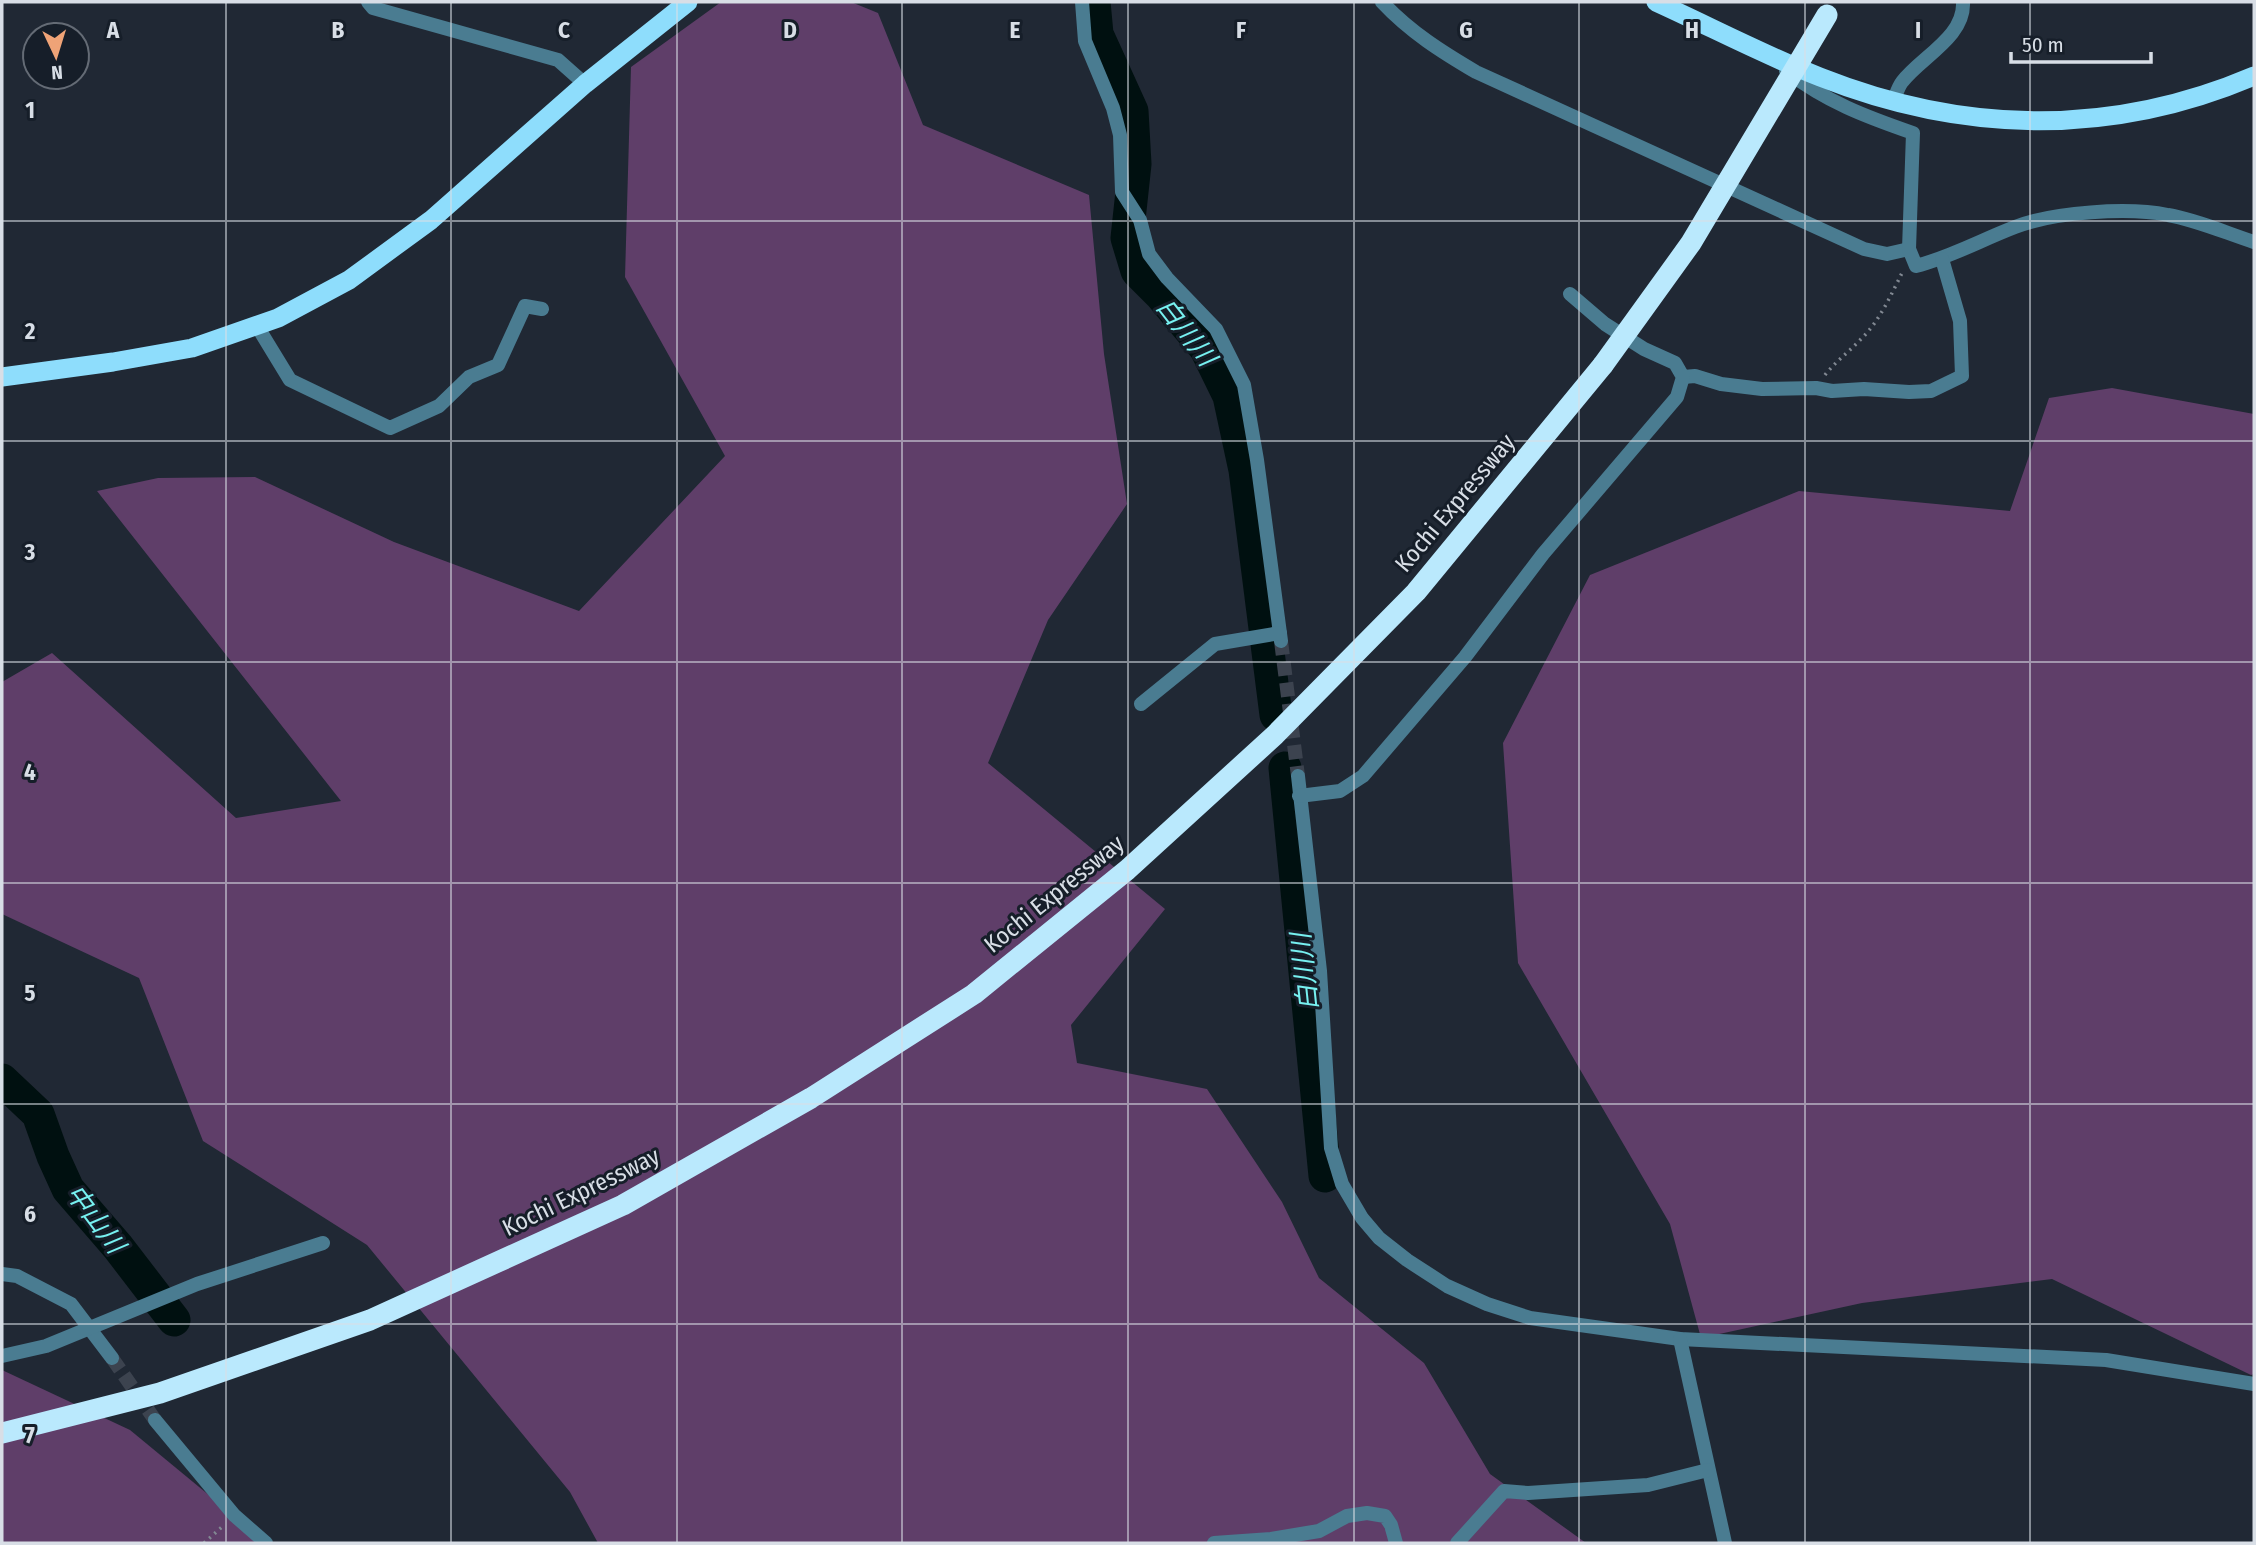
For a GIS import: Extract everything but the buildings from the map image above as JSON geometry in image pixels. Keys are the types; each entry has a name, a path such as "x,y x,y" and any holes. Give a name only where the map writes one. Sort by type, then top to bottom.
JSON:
{"highway":[{"path":"2,377 192,348 278,318 349,280 431,220 585,84 688,2"},
{"path":"1656,2 1821,77 1893,102 1978,118 2049,122 2124,115 2216,92 2254,76"},
{"name":"Kochi Expressway","path":"2,1433 160,1393 370,1320 623,1205 811,1098 974,994 1127,870 1275,736 1416,592 1603,365 1691,243 1830,9"}],"street":[{"path":"368,2 373,8 558,60 585,84"},
{"path":"1082,2 1084,41 1113,108 1120,135 1122,191 1140,220 1149,254 1167,278 1216,330 1244,385 1281,637 1254,636 1215,644 1141,704"},
{"path":"1382,2 1398,19 1430,44 1488,78 1864,249 1887,254 1909,249"},
{"path":"1893,102 1900,83 1952,33 1964,13 1963,2"},
{"path":"1756,49 1809,89 1852,112 1913,133 1909,249 1916,266 1942,260 2016,226 2065,214 2115,212 2167,215 2254,242"},
{"path":"1683,377 1695,376 1721,384 1762,389 1864,389 1909,393 1931,391 1962,376 1960,321 1942,260"},
{"path":"1299,796 1340,791 1363,776 1465,657 1543,554 1677,397 1683,377 1675,363 1644,349 1605,324 1570,294"},
{"path":"257,326 290,380 390,428 439,406 469,377 498,365 525,306 542,309"},
{"path":"1298,776 1320,971 1331,1149 1342,1184 1362,1218 1379,1238 1407,1261 1447,1286 1487,1304 1530,1318 1680,1339 2106,1360 2254,1384"},
{"path":"2,1356 46,1346 197,1284 323,1243"},
{"path":"2,1274 17,1276 71,1304 112,1358"},
{"path":"1680,1339 1726,1543"},
{"path":"155,1420 234,1515 267,1543"},
{"path":"1457,1543 1504,1491 1528,1493 1648,1485 1708,1470"},
{"path":"1214,1543 1271,1539 1320,1531 1346,1516 1367,1513 1385,1516 1391,1525 1396,1543"}],"path":[{"path":"1816,388 1834,363 1863,338 1888,301 1903,270 1916,266"},
{"path":"204,1543 234,1515"}],"shaded area":[{"path":"721,2 851,2 878,13 923,125 1089,195 1104,354 1127,504 1048,620 988,763 1165,909 1071,1025 1077,1063 1207,1089 1282,1202 1319,1278 1424,1363 1490,1474 1586,1543 598,1543 570,1492 367,1245 203,1141 139,978 2,914 2,682 52,653 236,818 341,801 97,491 158,478 255,477 394,542 579,611 725,456 625,277 631,67"},
{"path":"2112,388 2254,414 2254,1374 2251,1375 2052,1279 1862,1303 1701,1338 1670,1224 1518,963 1503,743 1590,575 1799,491 2010,511 2049,398"},
{"path":"2,1370 130,1430 267,1543 2,1543"}],"waterway":[{"name":"白川川","path":"1094,2 1097,34 1132,111 1135,164 1127,238 1137,271 1206,349 1229,396 1245,470 1276,715"},
{"name":"白川川","path":"1285,768 1325,1176"},
{"name":"中山川","path":"2,1080 38,1114 68,1189 118,1247 174,1320"}],"tunnel":[{"path":"1281,641 1298,776"},
{"path":"112,1358 155,1420"}]}
